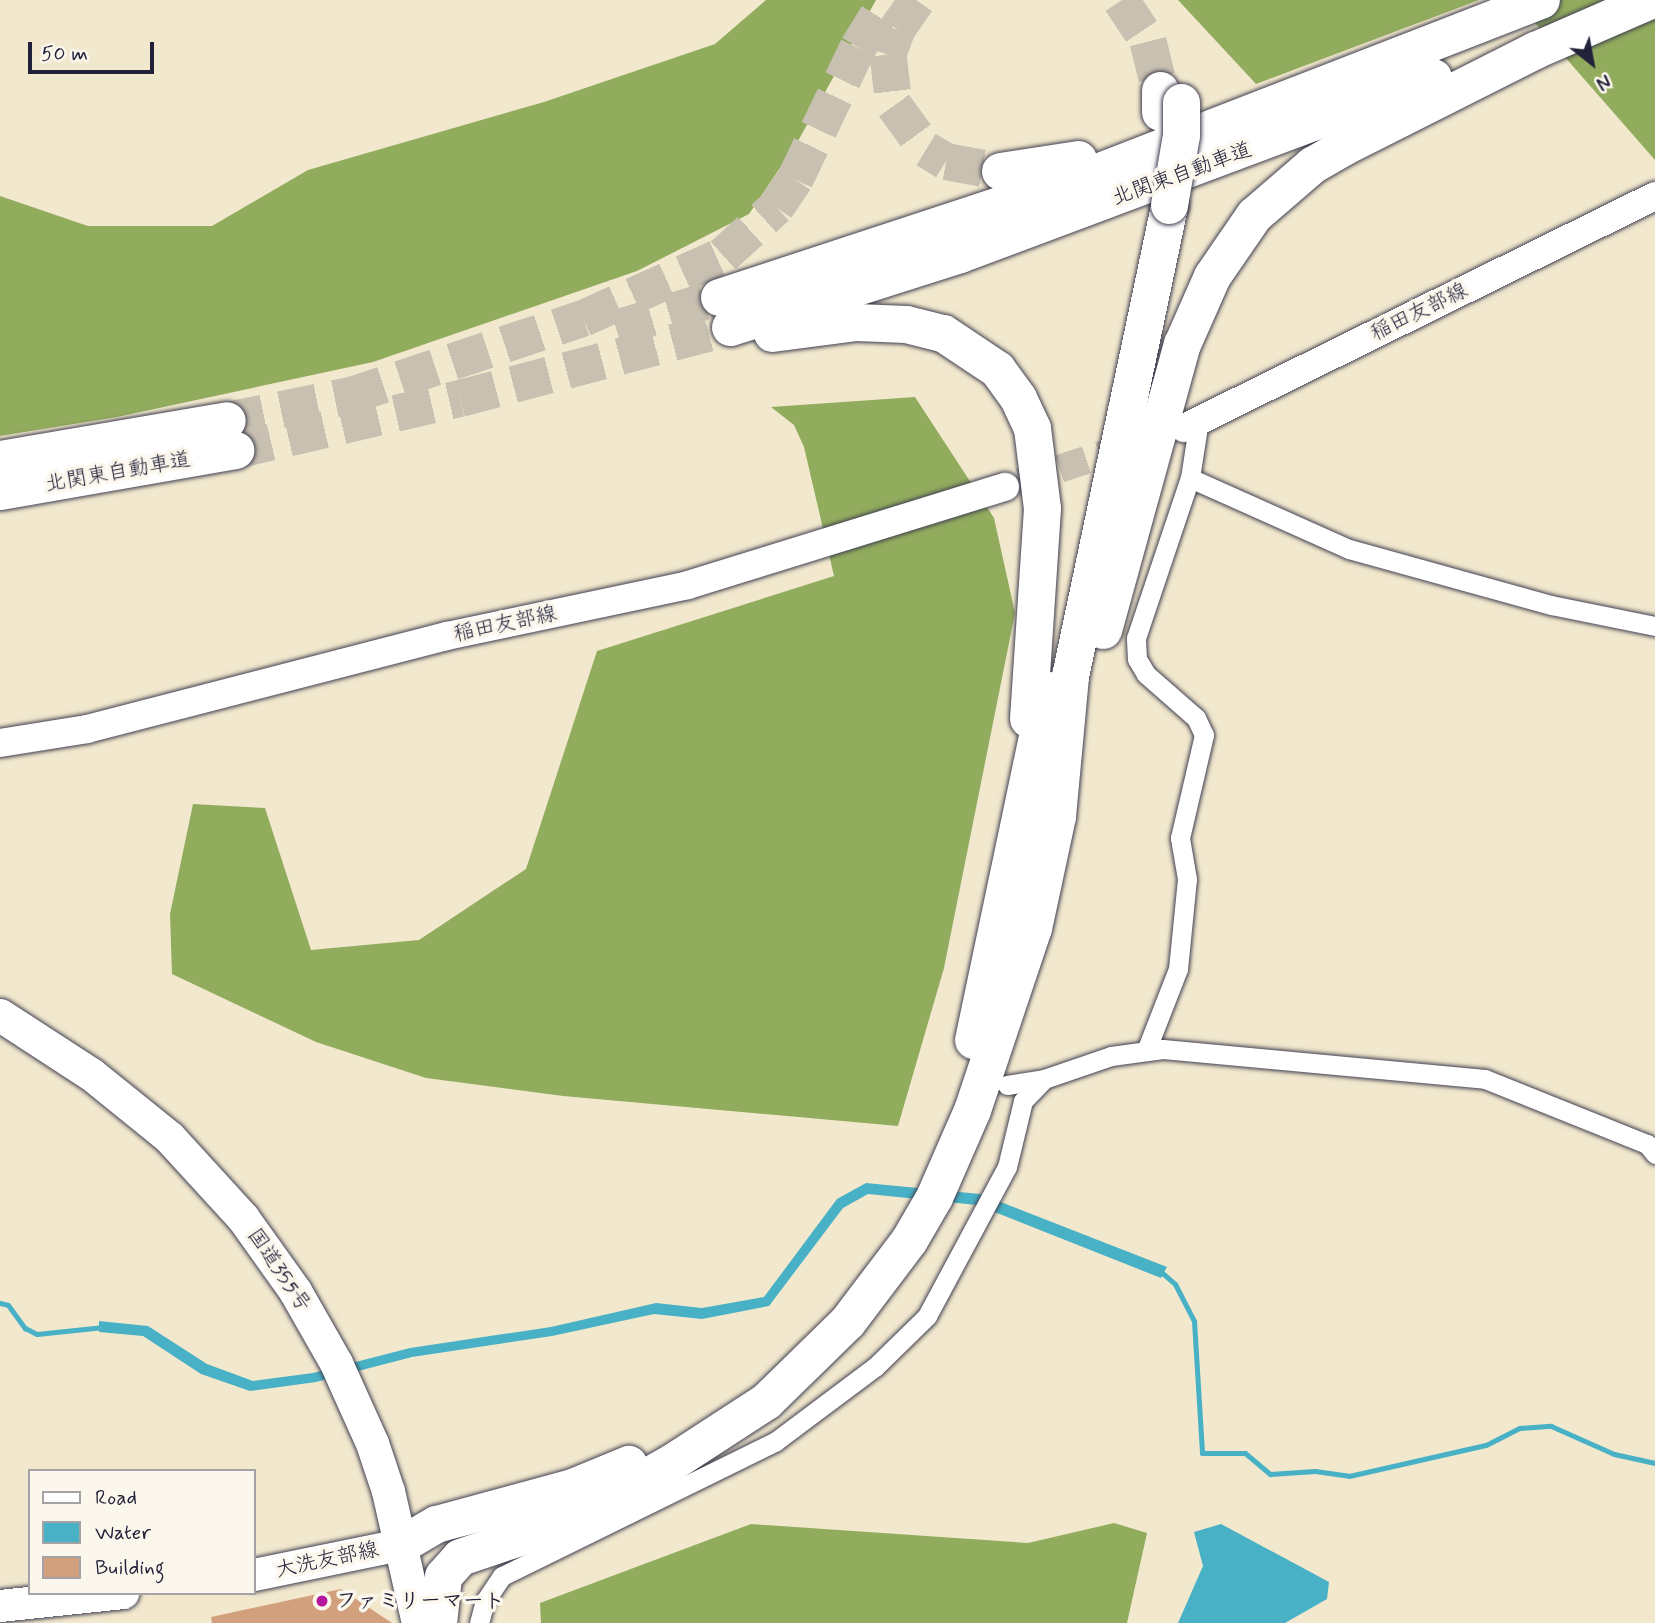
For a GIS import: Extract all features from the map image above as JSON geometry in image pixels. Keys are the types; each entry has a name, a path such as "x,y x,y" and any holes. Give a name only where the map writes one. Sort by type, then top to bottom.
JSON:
{"highway":[{"name":"北関東自動車道","path":"729,321 946,225 1329,85 1541,0"},
{"name":"北関東自動車道","path":"729,321 1093,207 1626,0"},
{"path":"400,1545 436,1524 572,1487 663,1446 754,1387 833,1311 894,1230 917,1191 955,1107 1182,344 1200,298 1231,245 1254,215 1323,159 1535,50 1650,0"},
{"path":"1000,172 1088,156 1329,85"},
{"path":"1041,814 1070,676 1157,209 1180,145 1170,98"},
{"path":"438,1623 443,1576 460,1557 569,1520 719,1434 775,1393 847,1322 909,1240 934,1197 972,1110 1033,928 1041,814 1042,508 1032,428 1018,398 996,369 972,348 943,333 906,324 729,321"},
{"name":"北関東自動車道","path":"0,491 42,469 231,435"},
{"name":"北関東自動車道","path":"0,459 42,469"},
{"name":"国道355号","path":"0,1015 137,1108 197,1166 270,1254 336,1363 351,1393 384,1478 418,1623"},
{"path":"400,1545 535,1517 626,1487"}],"main road":[{"name":"稲田友部線","path":"1192,424 1655,196"},
{"name":"稲田友部線","path":"0,743 87,729 446,636 688,585 1004,487"},
{"name":"大洗友部線","path":"256,1575 400,1545"},
{"path":"0,1606 104,1595"}],"street":[{"path":"1146,1051 1178,969 1187,879 1180,838 1204,735 1196,718 1146,674 1137,659 1136,638 1189,478 1192,424"},
{"path":"1189,478 1349,549 1551,605 1655,626"},
{"path":"1007,1085 1044,1079 1111,1056 1163,1049 1485,1079 1652,1144"},
{"path":"479,1623 485,1601 502,1576 776,1441 875,1367 927,1316 1007,1167 1023,1101 1044,1079"}],"green space":[{"path":"766,0 876,0 798,141 749,214 637,271 373,362 117,417 0,436 0,196 88,226 212,226 308,170 544,102 715,44"},
{"path":"1178,0 1479,0 1256,84"},
{"path":"1515,0 1655,0 1655,160"},
{"path":"915,397 994,518 1015,613 944,968 898,1126 563,1096 426,1078 316,1042 172,974 170,914 193,804 265,808 311,950 419,940 526,869 597,651 834,576 804,447 794,425 771,407"},
{"path":"1114,1523 1147,1533 1127,1623 541,1623 540,1603 751,1524 1028,1543"}],"water":[{"path":"866,1183 980,1194 1167,1267 1161,1278 977,1205 868,1194 843,1208 769,1306 702,1319 654,1314 552,1336 412,1357 316,1382 250,1391 201,1374 143,1336 99,1332 99,1321 148,1326 207,1364 253,1381 313,1373 410,1348 551,1327 656,1303 702,1308 764,1297 837,1199"},
{"path":"1221,1524 1329,1582 1327,1599 1285,1623 1178,1623 1203,1566 1194,1532"}],"building":[{"name":"ファミリーマート","path":"341,1589 392,1623 212,1623 211,1617"}],"waterway":[{"path":"1159,1270 1175,1284 1194,1321 1202,1453 1245,1453 1270,1474 1315,1471 1349,1476 1486,1445 1520,1428 1551,1426 1614,1454 1655,1463"},
{"path":"0,1303 8,1305 25,1328 37,1334 104,1327"}],"tunnel":[{"path":"348,396 583,318 723,255 776,207 795,179 858,47 887,0"},
{"path":"917,0 897,29 888,54 894,105 926,149 946,161 1000,171"},
{"path":"1121,0 1148,41 1160,90"},
{"path":"616,328 719,297"},
{"path":"235,450 460,398 730,327"},
{"path":"227,420 370,391"},
{"path":"1020,482 1131,445"}],"place":[{"name":"ファミリーマート","path":"322,1601"}]}
